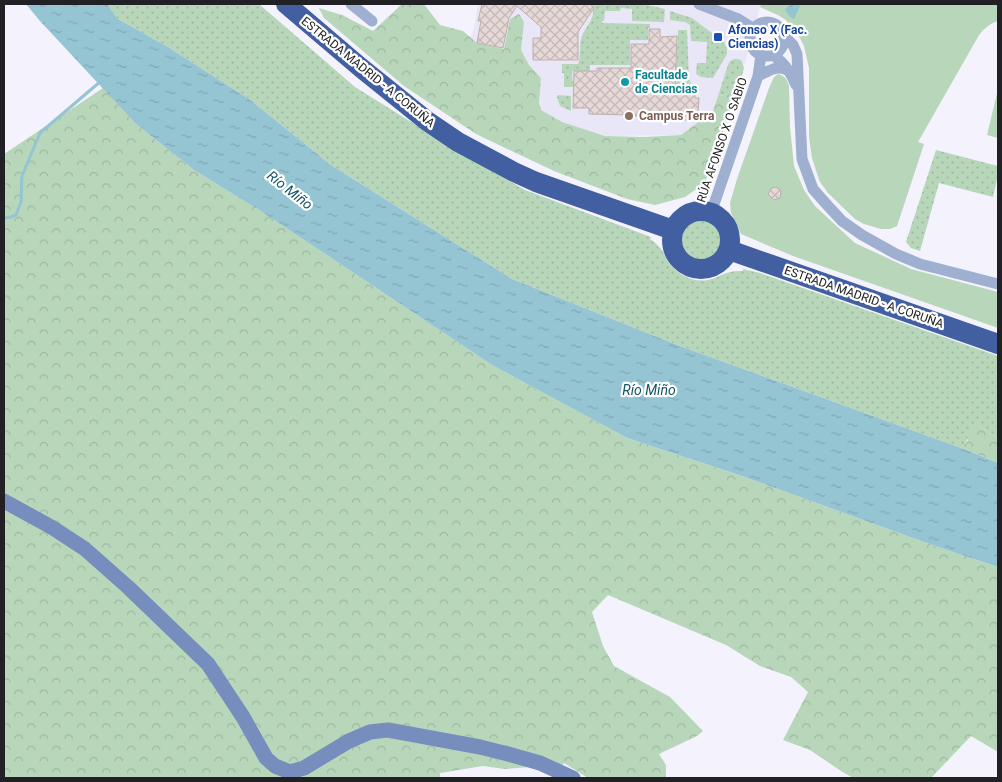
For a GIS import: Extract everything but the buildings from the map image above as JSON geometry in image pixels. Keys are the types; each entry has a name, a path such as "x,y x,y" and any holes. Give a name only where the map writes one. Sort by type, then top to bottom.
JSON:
{"highway":[{"name":"ESTRADA MADRID - A CORUÑA","path":"286,4 402,102 458,142 536,182 673,230"},
{"path":"699,211 711,213 724,221 728,228 731,242 729,250 719,264 712,268 704,270 695,269 680,262 675,255 671,238 673,230 677,223 688,214 699,211"},
{"name":"ESTRADA MADRID - A CORUÑA","path":"729,250 998,344"}],"street":[{"path":"351,4 372,21"},
{"path":"699,4 738,19 754,29"},
{"path":"799,90 791,72 781,62 754,49 750,40 751,34 763,22 780,26 797,54 799,90 802,158 813,189 842,221 896,254 920,264 998,284"},
{"name":"RÚA AFONSO X O SABIO","path":"711,213 758,76 767,55 780,51 785,37"},
{"name":"RÚA AFONSO X O SABIO","path":"758,76 777,67 791,72"},
{"path":"4,500 85,549 202,657 243,717 266,758 275,766 290,772 304,768 349,741 370,732 388,730 508,754 540,763 573,778"}],"shaded area":[{"name":"Campus Terra","path":"478,4 998,4 998,21 984,29 979,35 918,142 924,144 897,226 890,229 881,229 855,219 828,193 818,179 809,137 809,68 804,46 786,20 778,15 760,7 737,93 718,96 713,111 682,135 605,136 562,122 541,110 539,103 541,78 529,65 521,51 477,43 470,38 474,28"}],"green space":[{"path":"107,4 259,4 355,87 469,158 525,190 651,237 650,239 662,250 671,265 690,279 708,280 728,272 743,271 743,269 760,273 998,356 998,438 979,426 967,440 964,449 680,346 512,279 331,165 249,99 168,47 118,19"},
{"path":"402,4 424,4 440,25 463,31 477,43 504,49 510,19 519,14 524,22 521,50 529,65 541,78 539,103 541,110 562,122 605,136 644,137 681,135 713,111 718,96 737,93 705,183 685,197 655,205 627,199 554,171 476,134 404,86 324,18 319,8 342,15 373,31"},
{"path":"590,4 643,4 665,9 664,22 632,21 632,9 621,8 620,11 605,11 602,23 650,24 648,40 630,40 630,65 590,65 590,71 572,71 573,87 564,87 562,64 578,64 582,35 593,13 593,8"},
{"path":"761,4 998,4 998,21 987,26 979,35 918,142 924,144 897,226 890,229 881,229 855,219 828,193 820,182 812,158 809,137 809,68 804,46 786,20 760,7"},
{"path":"670,11 692,18 724,42 727,54 713,78 701,77 696,74 697,63 706,63 707,42 691,41 690,25 685,22 670,20"},
{"path":"678,30 687,30 689,79 695,92 675,92"},
{"path":"734,59 741,60 744,68 737,93 718,96 728,65"},
{"path":"778,74 785,78 789,86 790,127 794,166 804,190 815,206 855,243 911,269 998,292 998,328 793,256 741,234 731,213 730,203 769,88 774,77"},
{"path":"103,88 136,124 194,170 259,210 492,365 627,438 739,475 998,567 998,752 971,736 931,778 853,778 810,750 783,740 808,692 791,677 760,666 726,645 608,595 592,612 603,646 614,666 670,697 703,731 697,736 659,754 666,765 666,778 588,778 564,763 555,778 530,767 504,769 483,766 440,773 440,778 4,778 4,154"},
{"path":"998,89 998,138 987,135"},
{"path":"558,95 571,96 571,111 560,106"},
{"path":"936,150 998,166 998,175 993,197 939,183 920,251 911,248 906,242"},
{"path":"701,218 713,222 719,228 723,240 719,252 713,258 701,262 689,258 683,252 679,240 683,228 689,222"},
{"path":"979,426 998,438 998,463 964,449 968,440 969,430"}],"water":[{"name":"Río Miño","path":"26,4 107,4 118,19 168,47 249,99 331,165 512,279 680,346 998,463 998,567 739,475 627,438 492,365 259,210 194,170 136,124"},
{"path":"792,4 800,6 794,19 785,10"}],"waterway":[{"path":"4,218 16,215 21,202 22,176 40,133 101,81"}],"place":[{"name":"Afonso X (Fac. Ciencias)","path":"718,37"},
{"name":"Facultade de Ciencias","path":"625,82"},
{"name":"Campus Terra","path":"629,116"}]}
